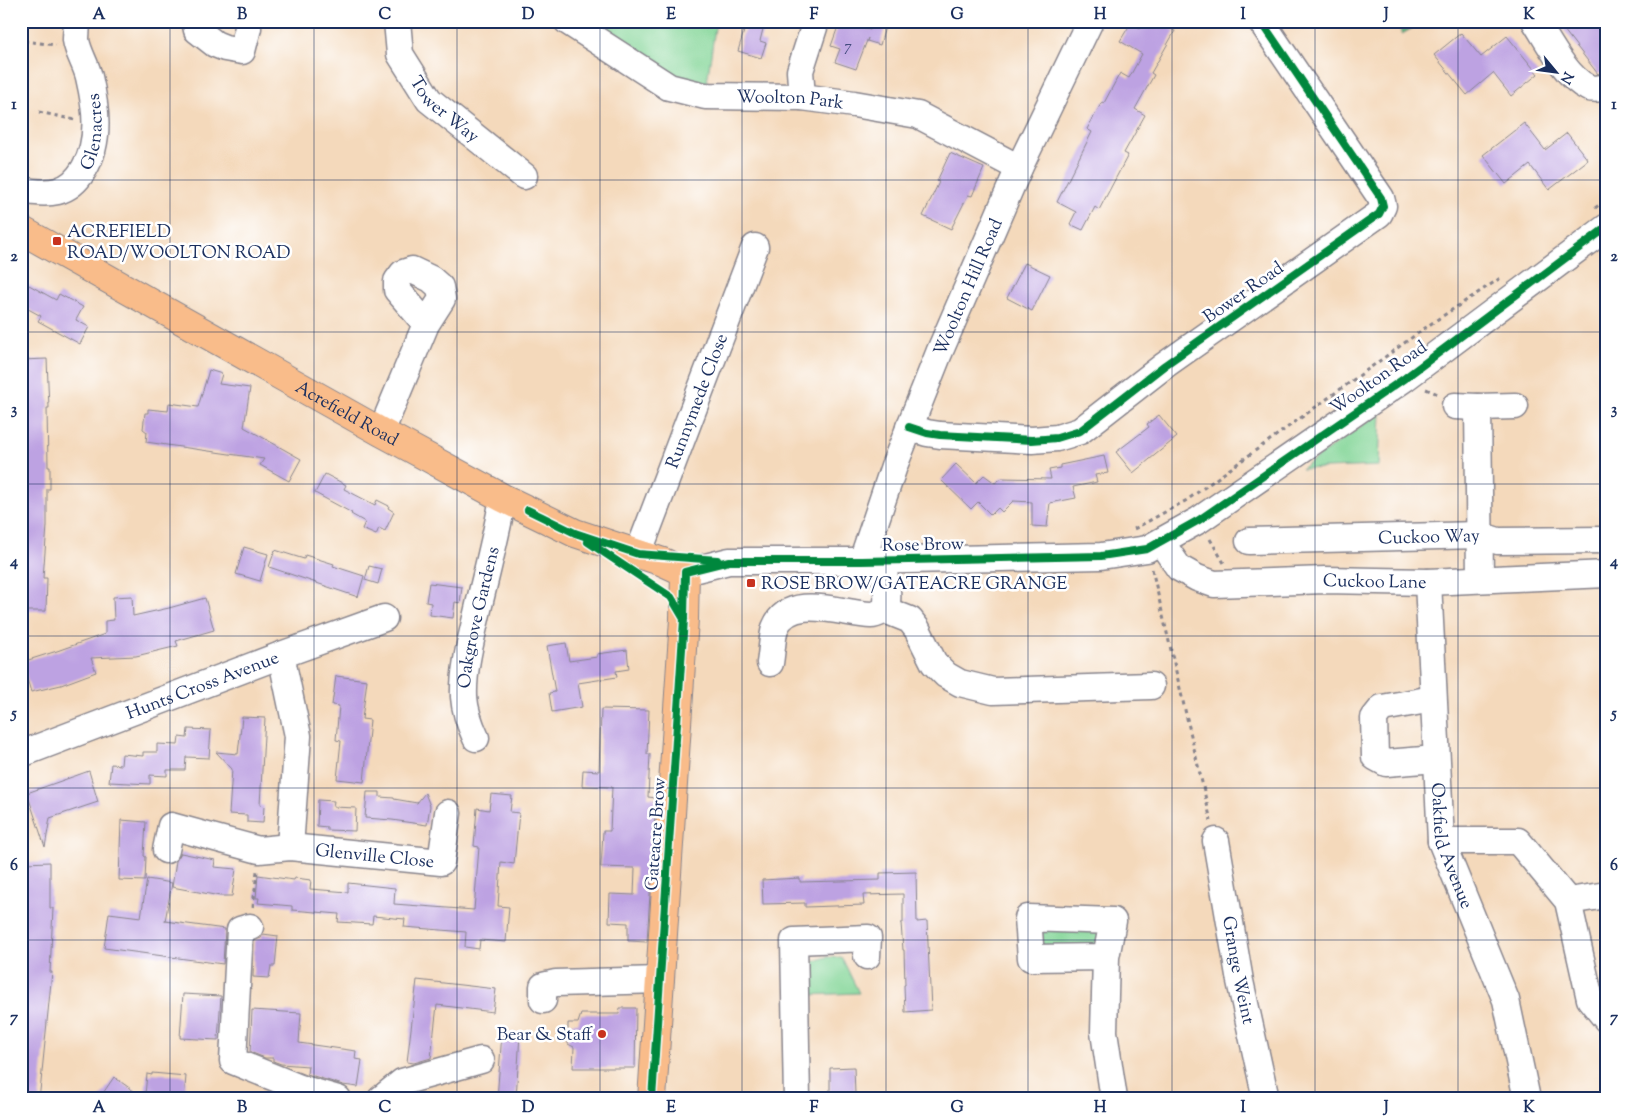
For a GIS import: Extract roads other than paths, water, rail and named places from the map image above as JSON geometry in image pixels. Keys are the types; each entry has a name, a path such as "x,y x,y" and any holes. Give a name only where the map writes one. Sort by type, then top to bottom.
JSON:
{"main road":[{"name":"Acrefield Road","path":"21,230 381,432 504,498 575,534 638,554 685,572"},
{"name":"Gateacre Brow","path":"652,1099 684,619 685,572"}],"street":[{"name":"Glenacres","path":"21,190 50,193 66,188 78,179 94,149 96,124 88,76 76,41 77,21"},
{"path":"195,21 197,30 215,44 242,51 248,28"},
{"name":"Tower Way","path":"397,21 400,54 429,100 524,176"},
{"name":"Woolton Park","path":"567,21 669,87 705,96 802,97 918,115 1019,168"},
{"path":"802,97 800,71 816,21"},
{"name":"Woolton Hill Road","path":"872,560 880,505 909,427 1019,168 1090,21"},
{"name":"Bower Road","path":"909,427 940,435 1032,440 1057,438 1080,430 1165,365 1379,214 1383,206 1381,198 1261,21"},
{"path":"1536,21 1564,65 1574,77 1588,88 1607,88"},
{"name":"Woolton Road","path":"1146,541 1199,520 1404,378 1599,219"},
{"name":"Runnymede Close","path":"638,554 755,247"},
{"path":"381,432 426,324"},
{"path":"1480,578 1479,535 1467,407 1515,406"},
{"name":"Oakgrove Gardens","path":"476,738 466,711 464,679 473,631 504,498"},
{"name":"Cuckoo Way","path":"1249,541 1479,535 1498,541 1607,540"},
{"name":"Rose Brow","path":"685,572 729,561 1101,556 1146,541"},
{"name":"Cuckoo Lane","path":"1146,541 1179,568 1197,578 1214,584 1325,580 1428,582 1480,578 1607,574"},
{"path":"770,663 775,629 783,617 790,612 811,607 873,615 885,610 888,604 886,582 872,560"},
{"name":"Oakfield Avenue","path":"1428,582 1441,841 1506,1000 1527,1099"},
{"path":"885,610 910,620 917,629 934,663 946,675 960,683 994,691 1151,686"},
{"name":"Hunts Cross Avenue","path":"21,754 281,654 384,618"},
{"name":"Glenville Close","path":"281,654 298,736 290,847"},
{"path":"1433,699 1382,708 1374,718 1375,757 1386,763 1436,759"},
{"name":"Glenville Close","path":"164,832 259,850 290,847 441,862 448,813"},
{"name":"Grange Weint","path":"1216,841 1240,981 1266,1099"},
{"path":"1441,841 1518,841 1568,901 1590,999 1607,1020"},
{"path":"1568,901 1607,895"},
{"path":"250,927 240,930 233,1060 300,1088 338,1099"},
{"path":"797,1099 794,941 868,938 867,956"},
{"path":"1106,957 1104,1032 1114,1099"},
{"path":"543,1000 543,986 556,983 660,980"},
{"path":"380,1099 402,1082 481,1060"}],"place":[{"name":"ACREFIELD ROAD/WOOLTON ROAD","path":"57,241"},
{"name":"ROSE BROW/GATEACRE GRANGE","path":"751,583"},
{"name":"Bear & Staff","path":"602,1034"}]}
